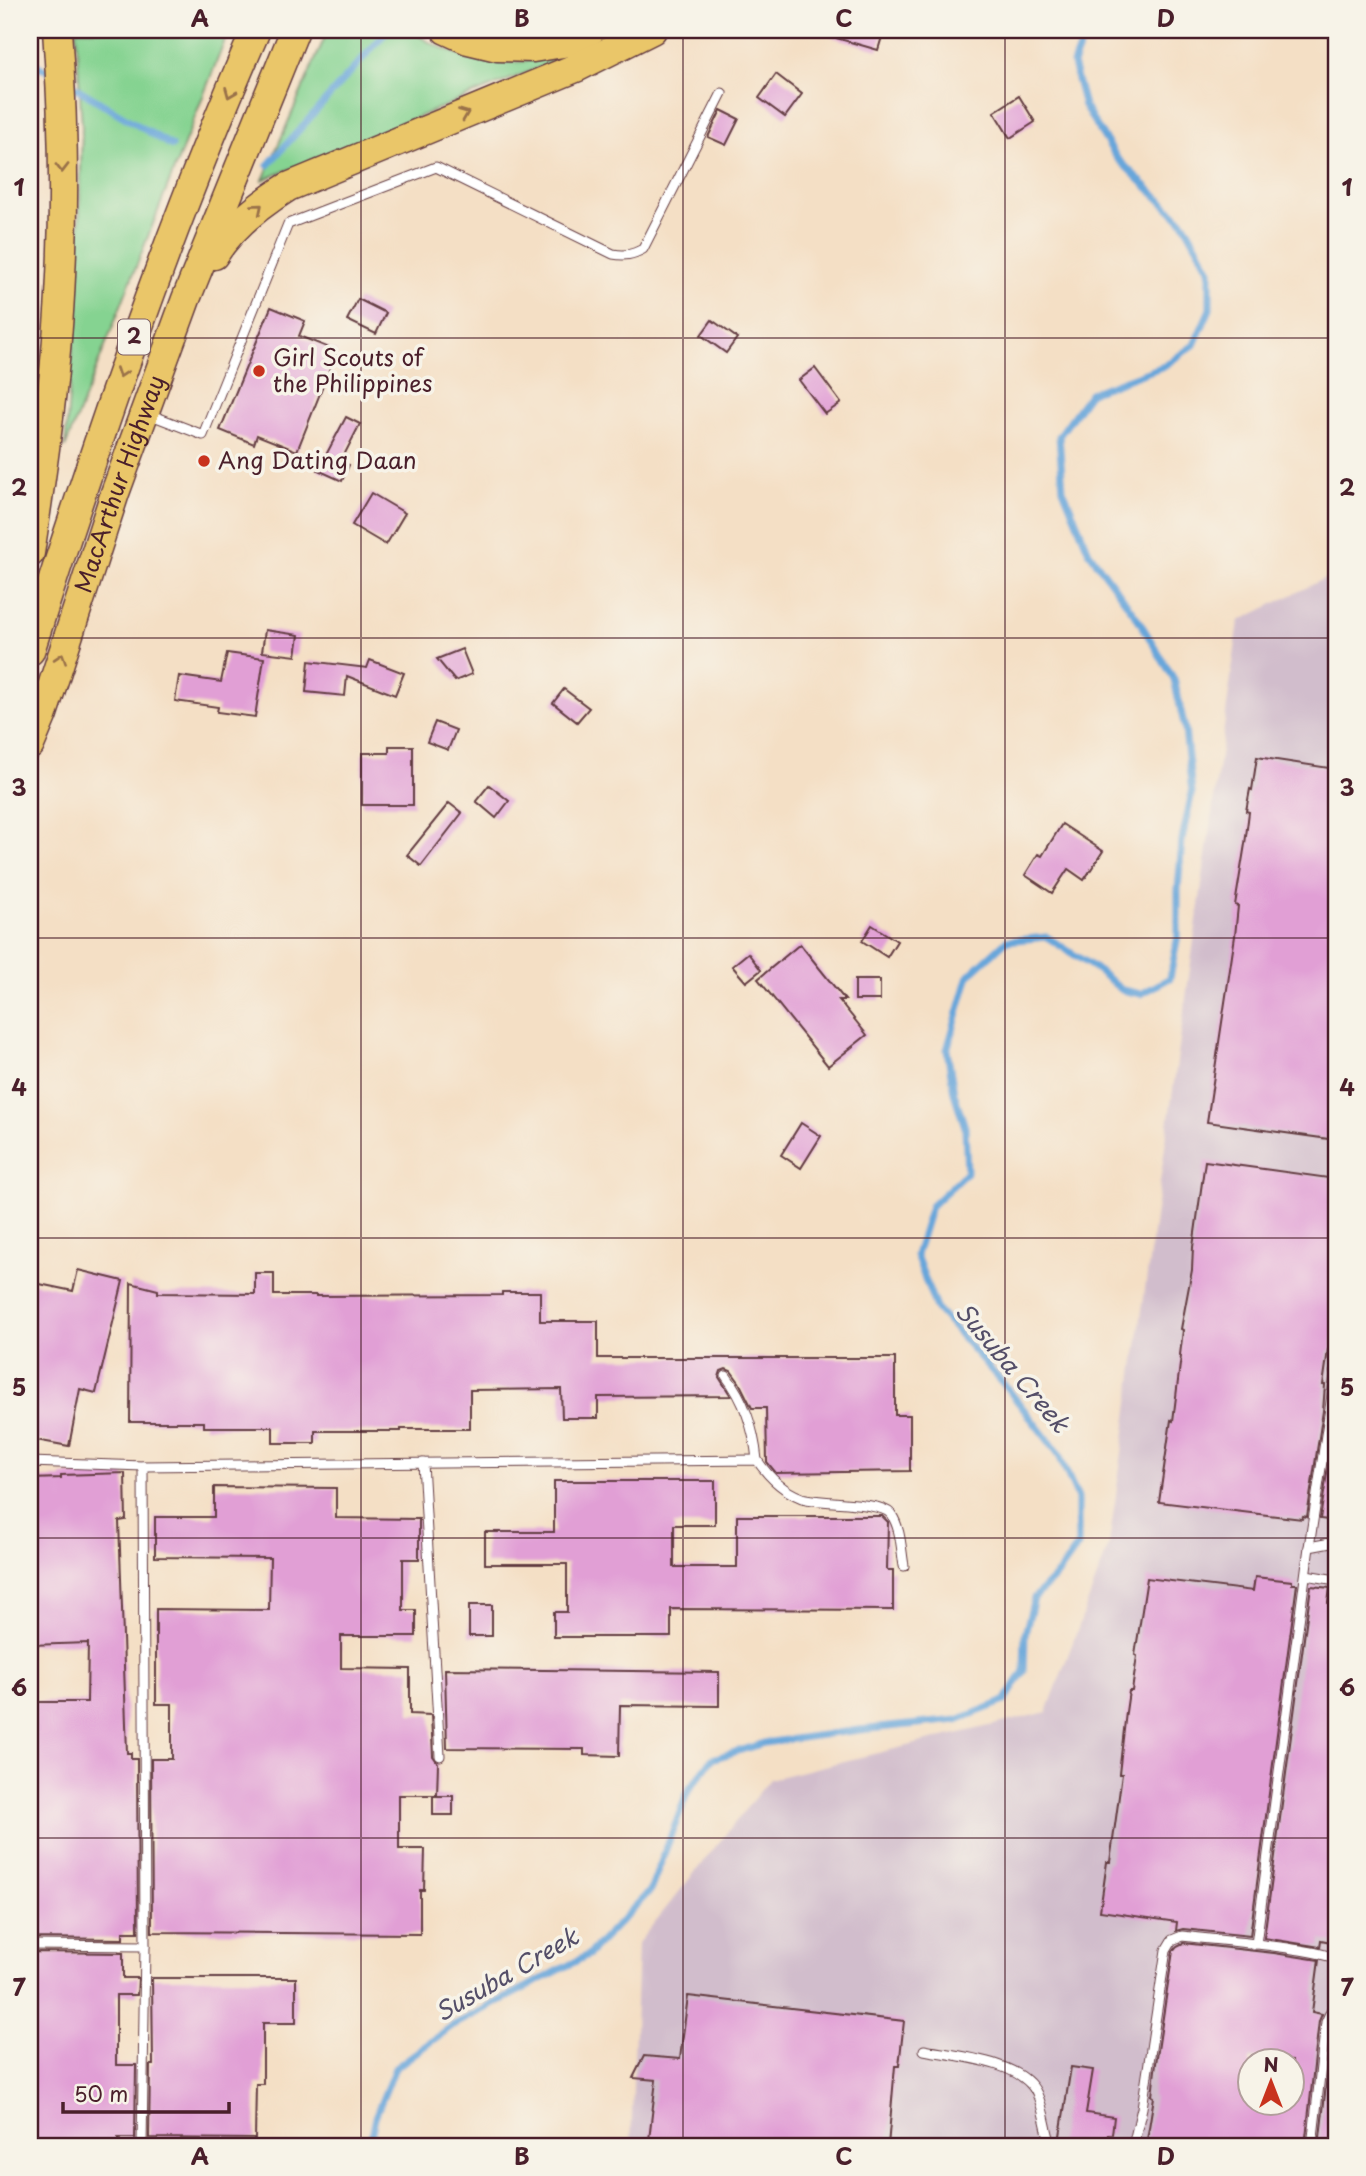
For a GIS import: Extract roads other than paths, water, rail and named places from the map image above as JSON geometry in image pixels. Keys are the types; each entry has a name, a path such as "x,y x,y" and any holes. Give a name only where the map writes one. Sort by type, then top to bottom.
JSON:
{"highway":[{"path":"30,553 44,464 61,276 62,100 58,30"},
{"name":"MacArthur Highway","path":"30,651 84,481 152,284 256,30"},
{"name":"MacArthur Highway","path":"30,745 43,714 115,494 186,299 295,30"},
{"path":"446,30 468,40 497,47 533,48 569,42 591,30"},
{"path":"186,299 224,239 260,205 288,187 578,67 652,30"}],"lane":[{"path":"145,413 203,435 288,224 436,167 613,254 629,255 643,249 722,93"},
{"path":"1256,1944 1309,1547 1336,1369"},
{"path":"726,1376 750,1419 757,1460 775,1482 800,1497 815,1501 878,1507 889,1512 896,1523 904,1566"},
{"path":"30,1462 144,1466 757,1460"},
{"path":"423,1463 440,1756"},
{"path":"142,2146 145,1946 144,1466"},
{"path":"1309,1547 1336,1542"},
{"path":"1306,1575 1336,1580"},
{"path":"1133,2146 1142,2108 1168,1945 1182,1936 1315,1952 1336,1959"},
{"path":"30,1945 145,1946"},
{"path":"1312,2146 1326,2022 1336,2006"},
{"path":"924,2050 994,2064 1013,2070 1027,2079 1036,2090 1043,2108 1052,2146"}],"waterway":[{"path":"268,165 388,30"},
{"name":"Susuba Creek","path":"369,2146 375,2117 395,2068 452,2026 588,1955 650,1891 688,1791 712,1759 764,1743 957,1720 1005,1701 1024,1671 1025,1634 1034,1598 1058,1574 1078,1546 1078,1498 1058,1453 1007,1388 936,1308 916,1255 931,1206 967,1172 965,1127 954,1093 947,1050 969,975 1006,941 1047,937 1096,969 1122,990 1141,994 1170,978 1178,935 1182,840 1192,792 1185,729 1174,679 1138,619 1089,552 1063,489 1059,436 1090,393 1164,366 1194,345 1210,309 1210,270 1184,223 1117,158 1084,106 1073,64 1086,30"},
{"path":"30,61 52,74"},
{"path":"68,83 172,146"}],"place":[{"name":"Girl Scouts of the Philippines","path":"259,371"},
{"name":"Ang Dating Daan","path":"204,461"}]}
